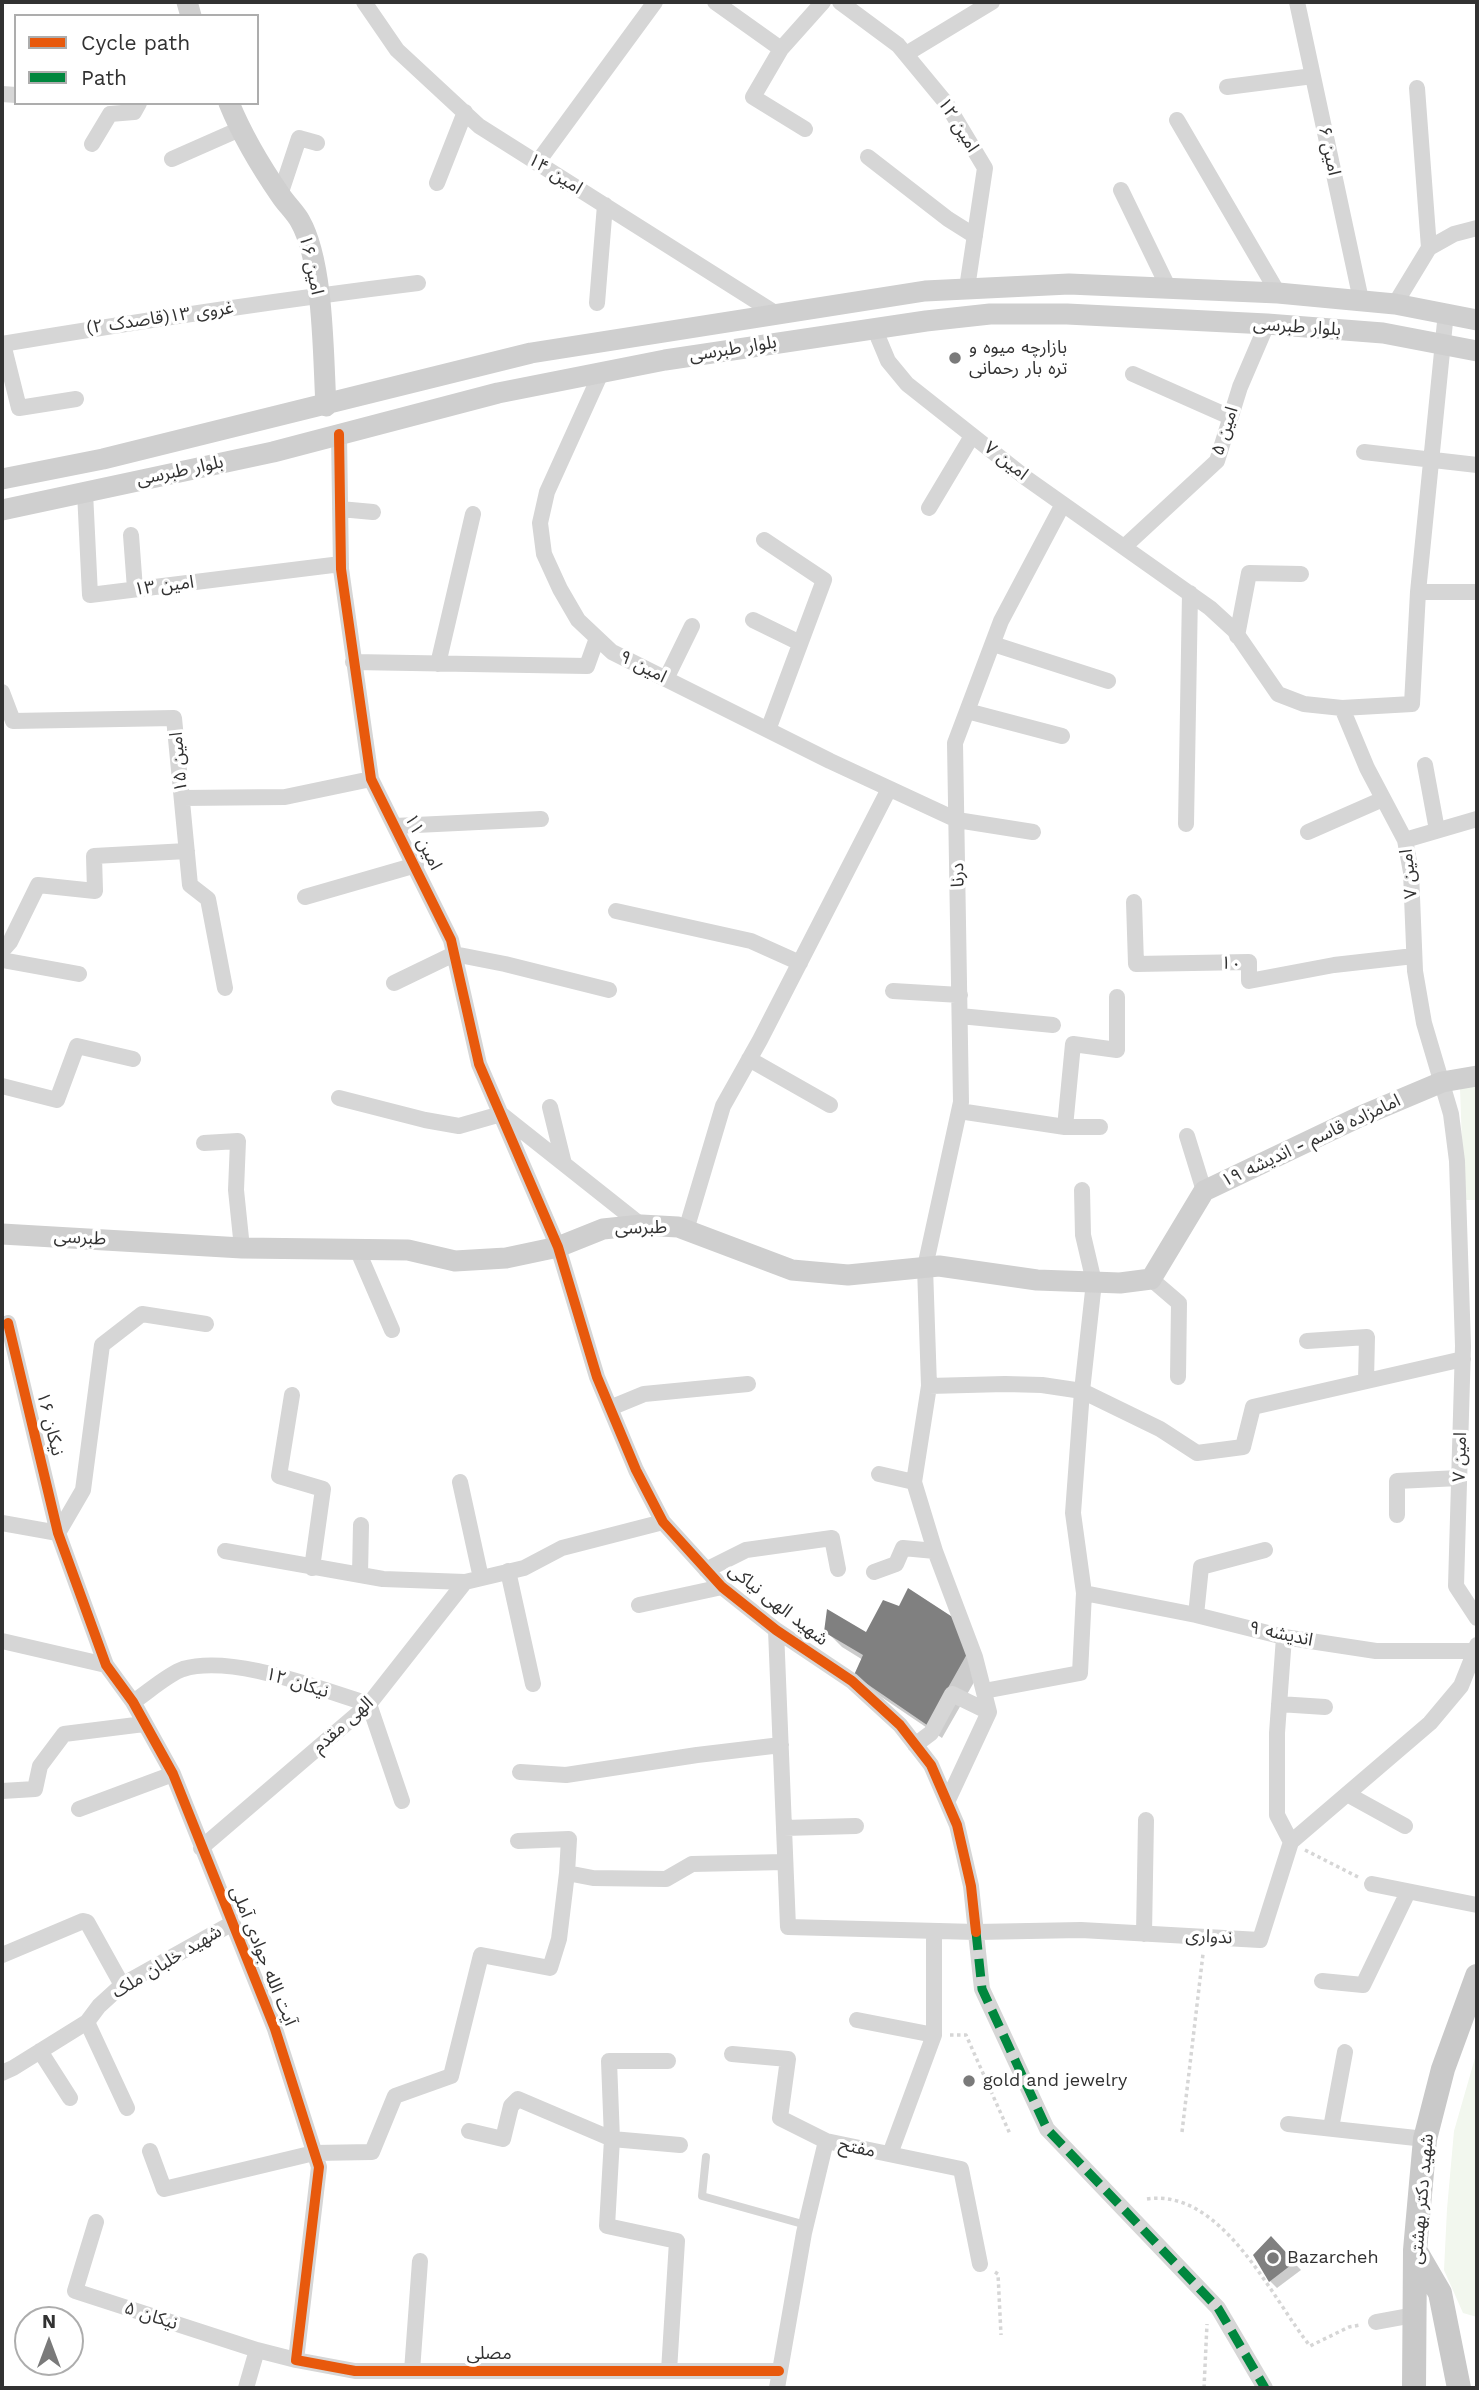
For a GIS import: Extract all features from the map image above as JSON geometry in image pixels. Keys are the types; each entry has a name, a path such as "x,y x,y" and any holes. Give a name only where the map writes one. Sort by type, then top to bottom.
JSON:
{"main road":[{"name":"امین ۱۶","path":"230,105 240,129 280,195 300,220 307,236 319,295 326,405"},
{"name":"بلوار طبرسی","path":"2,479 103,459 531,353 925,291 1069,284 1278,293 1395,304 1477,320"},
{"name":"بلوار طبرسی","path":"2,510 273,452 498,393 748,346 990,314 1067,313 1266,324 1383,333 1477,351"},
{"name":"امامزاده قاسم - اندیشه ۱۹","path":"1151,1279 1203,1191 1359,1117 1442,1082 1477,1076"},
{"name":"طبرسی","path":"2,1234 242,1248 408,1250 454,1261 506,1258 558,1247 603,1229 641,1225 678,1227 792,1270 848,1275 940,1266 1037,1280 1120,1283 1151,1279"},
{"name":"شهید دکتر بهشتی","path":"1414,2388 1415,2250 1425,2139 1443,2069 1477,1976"},
{"path":"1415,2250 1440,2293 1459,2388"}],"street":[{"name":"امین ۱۴","path":"364,2 397,50 479,126 775,313"},
{"path":"537,163 655,2"},
{"path":"715,2 781,49"},
{"path":"805,130 753,96 781,49 823,2"},
{"name":"امین ۱۲","path":"840,2 898,45 906,54 946,103 985,168 967,288"},
{"path":"906,54 992,2"},
{"name":"امین ۶","path":"1297,2 1361,300"},
{"path":"1227,87 1313,76"},
{"path":"1417,88 1429,248"},
{"path":"92,144 110,114 134,111 138,105"},
{"path":"438,183 465,113"},
{"path":"1177,120 1278,293"},
{"path":"172,159 240,129"},
{"path":"280,195 299,138 317,143"},
{"path":"868,157 948,219 975,236"},
{"path":"1121,190 1170,289"},
{"path":"597,303 605,205"},
{"path":"1395,304 1429,248 1454,234 1477,228"},
{"name":"غروی ۱۳(قاصدک ۲)","path":"2,344 115,324 418,284"},
{"path":"1342,708 1412,704 1418,592 1446,312"},
{"name":"امین ۵","path":"1124,547 1217,461 1230,417 1266,324"},
{"name":"امین ۷","path":"876,330 888,361 907,384 1063,504 1210,608 1237,636 1278,694 1304,704 1342,708 1367,768 1405,840 1411,872 1414,956 1424,1023 1451,1114 1457,1161 1463,1359 1469,1399 1459,1478 1456,1586 1477,1618"},
{"path":"2,344 19,408 76,399"},
{"name":"امین ۹","path":"601,373 547,492 540,523 544,554 578,620 612,652 889,789 957,820 1033,832"},
{"path":"1133,374 1230,417"},
{"name":"امین ۱۱","path":"339,434 341,564 371,779 451,940 478,1064 558,1247"},
{"path":"929,508 972,436"},
{"path":"1364,452 1477,465"},
{"name":"امین ۱۳","path":"85,492 90,595 341,564"},
{"name":"درنا","path":"914,1482 929,1386 925,1267 959,1111 960,995 955,743 1001,621 1063,504"},
{"path":"340,509 373,512"},
{"path":"438,664 473,514"},
{"path":"131,535 135,589"},
{"path":"764,540 824,580 768,730"},
{"path":"1237,636 1249,573 1301,574"},
{"path":"1418,592 1477,592"},
{"path":"1186,824 1190,593"},
{"path":"753,620 800,643"},
{"path":"666,679 692,626"},
{"path":"353,662 587,666 597,638"},
{"path":"993,644 1108,681"},
{"name":"امین ۱۵","path":"2,692 13,721 174,718 190,885 208,899 225,988"},
{"path":"967,711 1062,736"},
{"path":"1425,765 1437,830"},
{"path":"182,798 285,797 371,779"},
{"path":"685,1230 723,1106 889,789"},
{"path":"1308,832 1383,799"},
{"path":"395,826 541,819"},
{"path":"1405,840 1477,819"},
{"path":"2,951 10,942 38,885 96,891 94,856 187,851"},
{"path":"304,897 415,865"},
{"name":"۱۰","path":"1134,902 1136,964 1249,962 1250,981 1334,965 1414,956"},
{"path":"616,911 751,941 800,963"},
{"path":"394,983 454,954 609,990"},
{"path":"2,960 79,974"},
{"path":"893,991 960,995"},
{"path":"1065,1127 1073,1044 1117,1050 1117,997"},
{"path":"960,1016 1053,1025"},
{"path":"2,1086 57,1100 77,1046 133,1059"},
{"path":"749,1059 830,1105"},
{"path":"339,1098 425,1121 459,1126 501,1114 641,1225"},
{"path":"550,1107 564,1164"},
{"path":"959,1111 1065,1127 1100,1126"},
{"path":"1187,1136 1203,1191"},
{"path":"204,1143 238,1141 236,1189 242,1248"},
{"path":"984,1691 1080,1673 1084,1593 1073,1513 1094,1282 1083,1235 1082,1189"},
{"name":"شهید الهی نیاکی","path":"558,1247 597,1377 636,1471 663,1522 722,1587 776,1630 852,1681 900,1726 931,1765 957,1825 971,1886 982,1989 1047,2129 1218,2308 1265,2388"},
{"path":"357,1249 392,1330"},
{"path":"1151,1279 1179,1303 1178,1377"},
{"path":"2,1524 58,1533 83,1490 102,1345 142,1314 206,1324"},
{"name":"نیکان ۱۶","path":"8,1323 58,1533"},
{"path":"1307,1341 1367,1338 1366,1381"},
{"path":"929,1386 1042,1385 1082,1391 1160,1429 1197,1453 1243,1447 1253,1407 1463,1359"},
{"path":"610,1408 644,1394 748,1384"},
{"path":"292,1395 279,1476 323,1489 312,1568"},
{"path":"879,1474 914,1482 935,1551 975,1657 989,1712 947,1802"},
{"path":"1397,1515 1397,1481 1459,1478"},
{"path":"460,1482 473,1580"},
{"path":"225,1551 383,1579 473,1580 524,1568 562,1548 663,1522"},
{"path":"360,1575 361,1525"},
{"name":"آیت الله جوادی آملی","path":"58,1533 106,1665 133,1702 173,1774 275,2029 319,2166 296,2360"},
{"path":"706,1570 746,1550 832,1538 838,1569"},
{"path":"874,1572 896,1564 903,1548 935,1551"},
{"path":"1196,1615 1202,1567 1265,1550"},
{"path":"508,1572 533,1684"},
{"name":"الهی مقدم","path":"201,1848 369,1704 473,1580"},
{"path":"639,1605 722,1587"},
{"name":"اندیشه ۹","path":"1084,1593 1196,1615 1284,1637 1377,1651 1476,1648"},
{"path":"567,1873 593,1878 666,1879 692,1864 785,1862 776,1630"},
{"path":"1284,1637 1279,1704 1277,1815 1290,1842 1430,1723 1461,1686 1476,1648"},
{"path":"2,1641 106,1665"},
{"name":"نیکان ۱۲","path":"133,1702 182,1670 218,1666 254,1670 369,1704"},
{"path":"915,1745 932,1733 952,1694 989,1712"},
{"path":"369,1704 402,1801"},
{"path":"1279,1704 1325,1707"},
{"path":"2,1791 35,1789 40,1766 64,1734 144,1724"},
{"path":"520,1772 566,1775 781,1745"},
{"path":"79,1809 173,1774"},
{"path":"1347,1794 1405,1826"},
{"path":"1144,1934 1146,1820"},
{"path":"784,1828 856,1826"},
{"path":"150,2151 164,2189 314,2153 372,2152 395,2096 451,2076 481,1955 550,1968 559,1939 569,1839 518,1840"},
{"name":"ندواری","path":"785,1862 788,1927 976,1932 1081,1930 1260,1940 1290,1842"},
{"path":"1372,1884 1477,1905"},
{"path":"1322,1982 1363,1985 1408,1892"},
{"path":"2,1955 79,1921 87,1922 122,1985"},
{"name":"شهید خلبان ملک","path":"2,2073 87,2022 99,2006 122,1985 231,1924"},
{"path":"890,2154 934,2035 934,1931"},
{"path":"857,2020 934,2035"},
{"path":"87,2022 127,2108"},
{"path":"40,2051 70,2098"},
{"path":"1331,2127 1346,2052"},
{"path":"732,2054 788,2059 780,2118 826,2141"},
{"path":"668,2061 609,2061 612,2139 607,2226 677,2241 669,2371"},
{"path":"469,2131 503,2139 511,2106 518,2099 612,2139 680,2146"},
{"path":"1288,2124 1425,2139"},
{"name":"مفتح","path":"777,2388 806,2225 826,2141 961,2169 980,2264"},
{"name":"نیکان ۵","path":"96,2222 75,2291 296,2360"},
{"path":"412,2371 420,2261"},
{"path":"1376,2322 1414,2315"},
{"path":"246,2388 257,2350"},
{"path":"296,2360 355,2371 355,2388"},
{"name":"مصلی","path":"355,2371 779,2371"},
{"path":"623,2371 623,2388"}],"lane":[{"path":"706,2157 702,2196 806,2225"}],"path":[{"path":"1290,1842 1372,1884"},
{"path":"1182,2132 1205,1937"},
{"path":"934,2035 966,2035 1010,2134"},
{"path":"1147,2199 1163,2197 1200,2212 1235,2239 1310,2346 1349,2327 1376,2322"},
{"path":"980,2264 998,2274 1001,2335"},
{"path":"1204,2388 1208,2298"}],"shaded area":[{"path":"1477,1086 1477,1200 1464,1200 1460,1088"},
{"path":"1477,2051 1477,2317 1463,2313 1444,2270 1454,2131"}],"building":[{"path":"908,1588 954,1618 967,1654 927,1725 854,1675 863,1655 824,1632 827,1609 866,1632 883,1600 899,1606"},
{"name":"Bazarcheh","path":"1271,2236 1295,2262 1269,2282 1253,2255"}],"marked path":[{"path":"976,1932 982,1989 1047,2129 1218,2308 1265,2388"}],"cycle path":[{"path":"339,434 341,569 371,779 451,940 479,1064 558,1247 597,1377 636,1470 663,1522 722,1587 776,1630 852,1681 900,1725 931,1765 957,1825 971,1886 976,1932"},
{"path":"8,1323 58,1533 106,1665 133,1702 173,1774 275,2029 319,2167 296,2360 355,2371 779,2371"}],"place":[{"name":"بازارچه میوه و تره بار رحمانی","path":"955,358"},
{"name":"gold and jewelry","path":"969,2081"},
{"name":"Bazarcheh","path":"1273,2258"}]}
